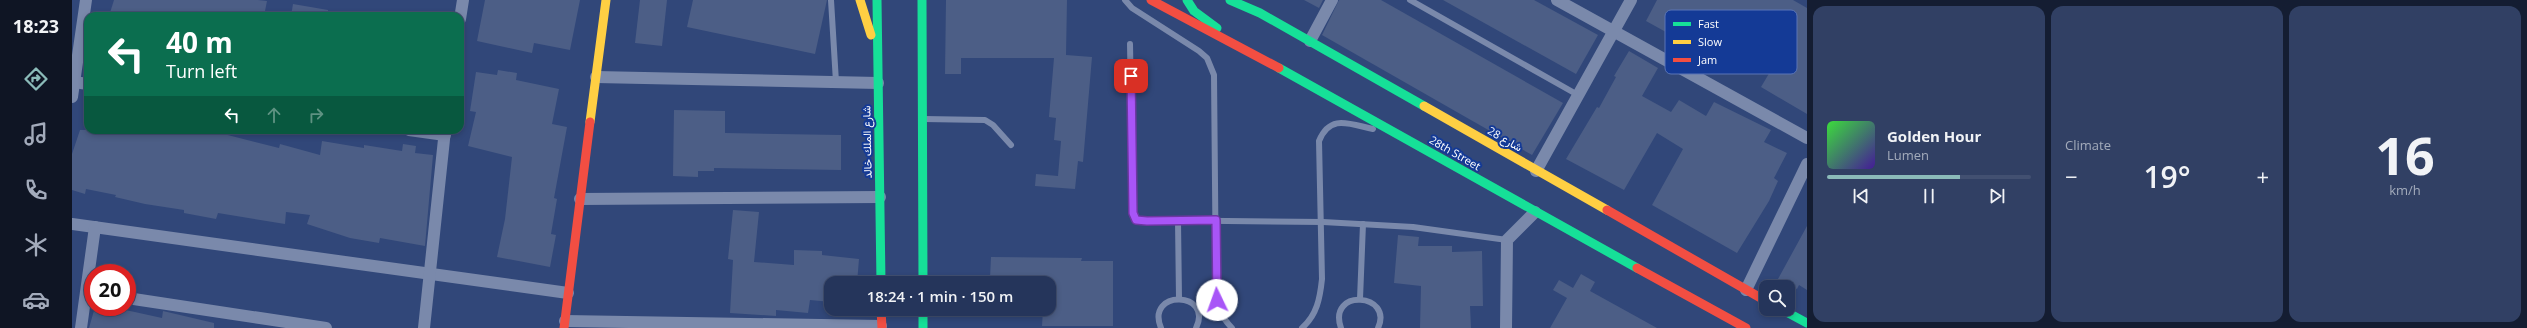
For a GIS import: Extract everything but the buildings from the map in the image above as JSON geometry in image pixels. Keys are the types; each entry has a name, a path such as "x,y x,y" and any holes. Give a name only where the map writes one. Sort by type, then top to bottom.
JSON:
{"main road":[{"path":"564,324 606,0"},
{"path":"860,0 878,58"},
{"name":"شارع الملك خالد","path":"877,0 881,276"},
{"path":"922,0 923,276"},
{"name":"28th Street","path":"1151,0 1244,49 1746,328"},
{"path":"1187,0 1194,11 1244,49"},
{"name":"شارع 28","path":"1230,0 1260,13 1310,41 1759,297"},
{"path":"1247,0 1260,13"},
{"path":"881,316 882,327"},
{"path":"923,316 923,328"},
{"path":"1793,316 1807,324"}],"street":[{"path":"84,12 86,0"},
{"path":"461,12 462,0"},
{"path":"1310,41 1332,0"},
{"path":"1557,0 1665,59"},
{"path":"1536,171 1631,0"},
{"path":"72,96 84,14"},
{"path":"1692,74 1807,138"},
{"path":"596,77 878,83"},
{"path":"74,82 84,83"},
{"path":"424,328 445,134"},
{"path":"1746,290 1807,164"},
{"path":"580,199 880,197"},
{"path":"1506,328 1507,240 1535,212"},
{"path":"72,224 568,293"},
{"path":"92,264 95,227"},
{"path":"136,299 326,328"},
{"path":"81,328 84,316"},
{"path":"564,324 882,327"}],"lane":[{"path":"831,0 836,82"},
{"path":"1125,0 1132,8 1199,51 1211,66 1214,75 1218,308 1223,318 1232,328"},
{"path":"1410,0 1578,95"},
{"path":"1130,44 1133,213 1136,220 1216,220 1363,224 1413,227 1507,240"},
{"path":"922,119 985,120 993,125 1012,145"},
{"path":"1302,328 1315,313 1320,298 1323,222 1319,141 1324,129 1331,125 1342,123 1398,134"},
{"path":"1178,220 1179,298"},
{"path":"1360,299 1363,224"},
{"path":"1162,328 1159,320 1162,308 1166,303 1179,298 1185,299 1196,307 1199,320 1196,328"},
{"path":"1341,328 1339,317 1344,306 1354,300 1360,299 1366,300 1376,307 1380,319 1378,328"}],"traffic: fast":[{"path":"877,0 881,276"},
{"path":"922,0 923,276"},
{"path":"1187,0 1194,11 1217,28"},
{"path":"1230,0 1260,13 1424,106"},
{"path":"1279,68 1637,268"},
{"path":"923,316 923,328"},
{"path":"1794,316 1807,323"}],"traffic: slow":[{"path":"590,122 606,0"},
{"path":"860,0 871,35"},
{"path":"1424,106 1607,210"}],"traffic: jam":[{"path":"1151,0 1279,68"},
{"path":"564,328 590,122"},
{"path":"1607,210 1759,297"},
{"path":"1637,268 1746,328"},
{"path":"881,316 882,328"}],"route":[{"path":"1131,76 1133,213 1136,220 1147,221 1216,220 1217,300"}]}
